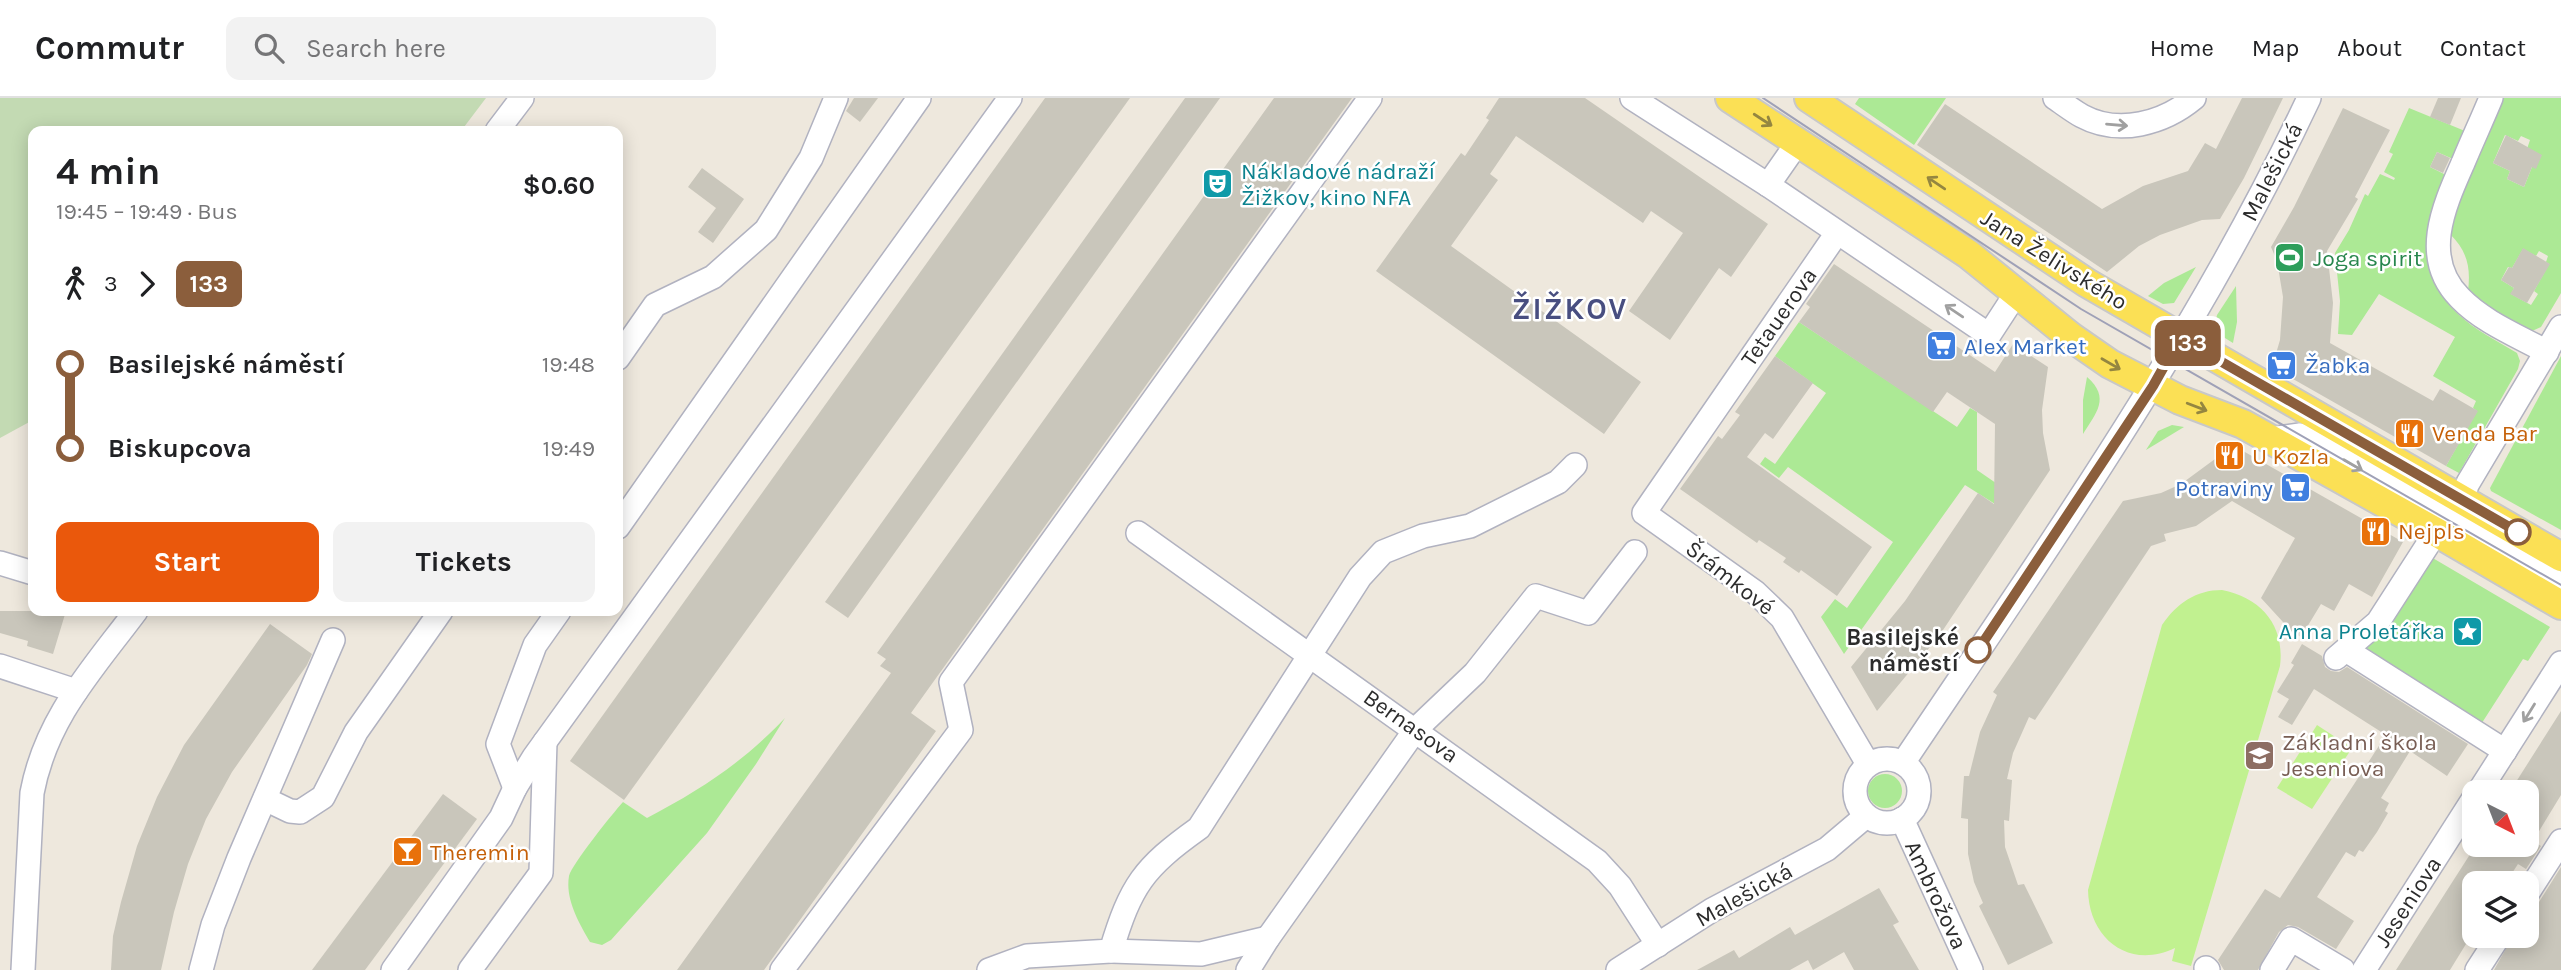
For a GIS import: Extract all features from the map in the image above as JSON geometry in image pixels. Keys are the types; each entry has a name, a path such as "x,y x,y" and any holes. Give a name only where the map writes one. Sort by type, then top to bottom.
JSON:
{"main road":[{"name":"Jana Želivského","path":"1730,98 1968,254 2098,356 2180,400 2243,424 2561,605"},
{"name":"Jana Želivského","path":"1809,98 2087,283 2561,557"}],"street":[{"path":"501,126 522,98"},
{"path":"623,351 655,305 713,277 766,230 811,158 836,98"},
{"path":"623,520 919,98"},
{"path":"393,970 501,818 515,788 545,742 1010,98"},
{"path":"782,970 961,730 951,682 1370,98"},
{"path":"1632,98 1768,185 1989,335 2017,292"},
{"path":"2055,98 2083,117 2109,125 2124,126 2164,117 2194,98"},
{"name":"Malešická","path":"2180,338 2234,246 2309,98"},
{"path":"2491,98 2441,215 2437,250 2443,272 2458,297 2488,319 2547,352"},
{"path":"1768,185 1798,142"},
{"name":"Tetauerova","path":"1644,513 1838,233"},
{"path":"2461,499 2561,327"},
{"path":"1903,763 2153,386 2180,338"},
{"path":"2269,439 2300,435 2561,585"},
{"path":"1111,951 1121,916 1139,881 1163,854 1199,828 1360,577 1383,552 1423,536 1470,526 1558,482 1575,465"},
{"name":"Šrámkové","path":"1644,513 1755,592 1782,618 1868,764"},
{"path":"2436,532 2378,622 2341,654 2505,751"},
{"name":"Bernasova","path":"1138,533 1416,729 1597,861 1620,886 1658,945"},
{"path":"1248,970 1268,937 1416,729 1475,673 1536,596 1588,613 1635,552"},
{"path":"0,563 28,571"},
{"path":"23,970 34,780 48,736 76,691 132,616"},
{"path":"265,799 300,813 323,797 356,732 437,616"},
{"path":"515,788 498,744 535,645 555,616"},
{"path":"201,970 217,914 241,851 333,640"},
{"path":"2486,780 2561,663"},
{"path":"0,666 76,691"},
{"path":"470,970 541,873 545,742"},
{"path":"1884,758 1903,763 1912,770 1919,791 1911,812 1902,819 1883,823 1866,816 1858,807 1855,796 1859,774 1868,764 1884,758"},
{"name":"Malešická","path":"1618,970 1712,910 1827,849 1866,816"},
{"name":"Jeseniova","path":"2364,970 2462,817"},
{"name":"Ambrožova","path":"1902,819 1971,970"},
{"path":"2539,875 2561,841"},
{"path":"989,970 1027,956 1111,951 1201,954 1268,937"},
{"path":"2272,970 2291,939 2343,970"},
{"path":"2477,970 2491,948"}],"green space":[{"path":"0,98 486,98 465,126 28,126 28,423 0,438"},
{"path":"1859,98 1946,98 1914,145 1855,104"},
{"path":"2504,98 2561,98 2561,293 2541,327 2532,331 2483,305 2468,291 2466,260 2450,234 2454,213","holes":["2505,135 2518,141 2521,136 2530,140 2527,149 2532,167 2524,187 2507,179 2510,171 2493,163","2523,249 2536,256 2539,251 2548,256 2546,262 2549,264 2534,291 2538,294 2531,305 2511,294 2514,288 2501,280"]},
{"path":"2409,108 2465,131 2453,159 2437,152 2430,167 2446,175 2432,211 2429,229 2427,247 2434,282 2458,314 2517,353 2520,361 2459,473 2446,466 2477,411 2473,408 2476,401 2433,376 2455,337 2379,294 2352,335 2338,334 2340,301 2335,253 2365,194 2368,196 2380,174 2394,180 2395,178 2384,172 2393,154 2389,152"},
{"path":"2196,267 2174,303 2163,304 2148,296 2164,283"},
{"path":"2236,286 2237,322 2233,343 2217,333 2214,327 2217,315"},
{"path":"1799,322 1957,427 1970,408 1977,412 1977,470 2006,490 1995,504 1965,485 1844,654 1821,617 1835,599 1847,608 1893,542 1788,467 1779,478 1760,464 1765,457 1775,464 1826,393 1775,356"},
{"path":"2561,356 2561,530 2490,488"},
{"path":"2087,377 2100,399 2099,406 2083,434 2083,400"},
{"path":"2172,425 2184,427 2146,450 2158,431"},
{"path":"2431,557 2550,627 2528,661 2523,659 2478,729 2354,650 2387,630"},
{"path":"2222,590 2249,600 2268,616 2279,638 2280,666 2191,966 2172,961 2175,948 2158,954 2142,955 2115,946 2104,936 2096,923 2088,890 2162,625 2174,610 2188,599 2204,592"},
{"path":"785,718 707,833 611,940 602,945 590,942 571,902 569,876 585,850 623,802 647,818 720,774 753,749"},
{"path":"2317,725 2352,748 2312,809 2277,788"},
{"path":"1885,774 1897,779 1902,791 1897,803 1885,808 1873,803 1868,791 1873,779"}],"building":[{"path":"854,98 878,98 860,122 846,111"},
{"path":"1045,98 1130,98 624,800 570,761"},
{"path":"1185,98 1220,98 848,618 825,602"},
{"path":"1274,98 1352,98 911,713 936,731 764,970 677,970 891,673 880,666 886,659 877,653"},
{"path":"1499,98 1585,98 1768,224 1731,277 1719,268 1670,340 1629,311 1683,233 1651,211 1643,223 1516,136 1490,174 1498,180 1451,246 1641,382 1604,434 1376,271 1461,153 1465,156 1489,120 1486,118"},
{"path":"2242,98 2283,98 2244,178 2220,219 2202,220 2160,235 2139,246 2107,272 1917,145 1945,104 2102,209 2143,186 2188,171 2205,143 2216,149"},
{"path":"2438,98 2461,98 2450,125 2430,117"},
{"path":"2343,108 2390,130 2355,197 2358,199 2327,251 2333,303 2330,343 2433,401 2440,389 2478,411 2446,466 2272,367 2280,340 2283,297 2277,261 2271,247"},
{"path":"2506,135 2542,155 2536,169 2532,167 2524,187 2507,179 2510,171 2493,163"},
{"path":"2437,152 2450,158 2443,173 2430,167"},
{"path":"702,168 744,199 713,243 698,232 716,208 688,187"},
{"path":"2523,248 2550,264 2527,303 2510,294 2514,288 2501,280 2509,267 2512,268"},
{"path":"1834,264 1995,372 2013,344 2048,367 2042,410 2050,470 1939,636 1877,711 1851,667 1905,601 1978,493 1994,504 1995,424 1947,392 1933,412 1799,322 1810,307 1806,304"},
{"path":"1775,356 1813,383 1773,439 1765,433 1747,457 1872,547 1837,596 1801,570 1799,573 1783,562 1786,558 1759,540 1757,543 1680,489 1718,436 1722,439 1740,415 1735,412"},
{"path":"2229,443 2403,542 2372,597 2349,584 2334,611 2321,604 2301,637 2292,632 2261,598 2295,538 2232,501 2196,526 2164,534 2166,541 2151,546 2035,720 2029,717 2013,753 2007,779 2012,780 2009,821 2004,820 2005,847 2018,885 2024,884 2053,943 2008,965 1979,906 1983,903 1974,882 1968,854 1968,819 1961,818 1964,776 1969,776 1980,732 1997,695 1993,692 2123,501 2161,493 2181,484 2215,459"},
{"path":"0,611 28,611 28,616 64,616 53,654 27,646 28,641 0,633"},
{"path":"270,624 312,654 307,665 232,772 206,819 188,864 161,970 111,970 113,936 121,902 137,846 157,797 184,745"},
{"path":"2302,644 2322,656 2325,667 2331,671 2339,672 2347,667 2468,744 2447,776 2410,751 2381,798 2389,803 2385,811 2388,813 2377,832 2363,852 2359,850 2355,857 2346,852 2317,897 2354,921 2336,949 2298,927 2288,925 2279,932 2258,970 2224,970 2218,960 2265,889 2280,898 2386,735 2314,689 2292,725 2278,717 2289,699 2277,692 2294,665 2291,663"},
{"path":"2561,711 2561,795 2539,831 2539,780 2517,780"},
{"path":"443,794 477,819 365,970 312,970"},
{"path":"2468,858 2533,858 2526,869 2518,864 2513,871 2462,871 2464,948 2450,970 2396,970"},
{"path":"2561,867 2561,970 2494,970 2506,948 2539,948 2539,902"},
{"path":"1879,888 1899,922 1893,925 1919,970 1854,970 1844,952 1813,970 1808,960 1790,970 1697,970 1734,950 1739,958 1790,927 1795,935"}],"tram line":[{"path":"1763,98 2081,309 2561,585"}],"bus line":[{"name":"133","path":"1978,650 2153,386 2180,338 2518,532"}],"place":[{"name":"Nákladové nádraží Žižkov, kino NFA","path":"1218,184"},
{"name":"Joga spirit","path":"2290,258"},
{"name":"Alex Market","path":"1941,346"},
{"name":"Žabka","path":"2282,365"},
{"name":"Venda Bar","path":"2409,433"},
{"name":"U Kozla","path":"2229,456"},
{"name":"Potraviny","path":"2296,488"},
{"name":"Nejpls","path":"2375,531"},
{"name":"Anna Proletářka","path":"2468,631"},
{"name":"Basilejské náměstí","path":"1978,650"},
{"name":"Základní škola Jeseniova","path":"2259,755"},
{"name":"Theremin","path":"407,852"}],"district":[{"name":"ŽIŽKOV","path":"1570,309"}]}
